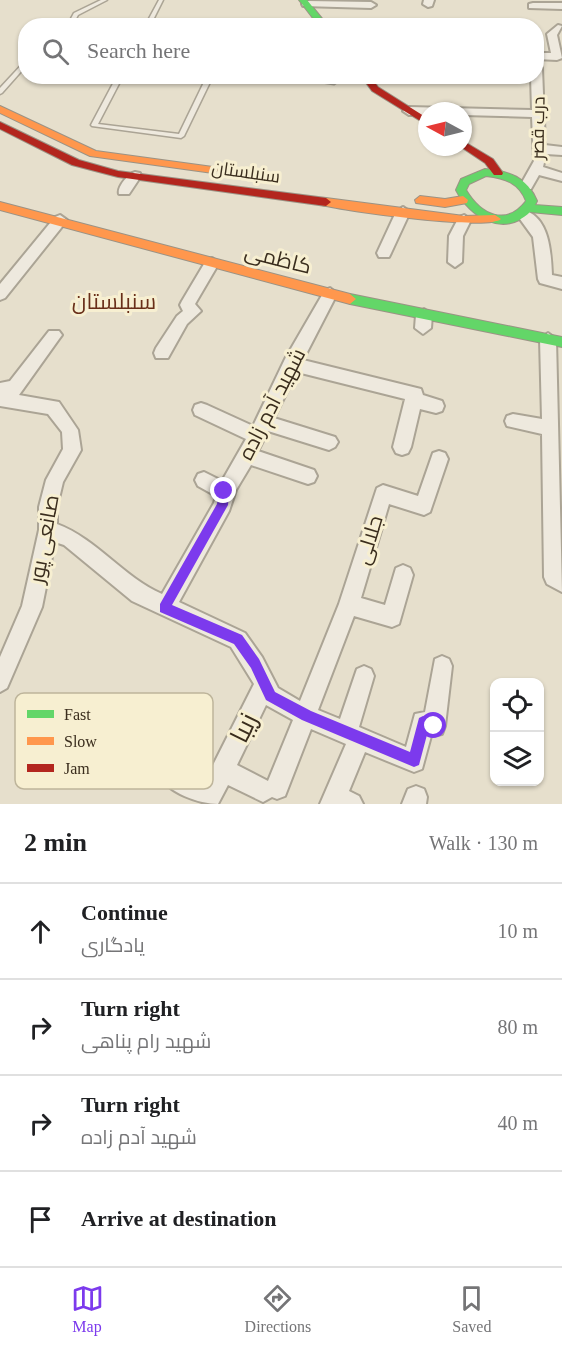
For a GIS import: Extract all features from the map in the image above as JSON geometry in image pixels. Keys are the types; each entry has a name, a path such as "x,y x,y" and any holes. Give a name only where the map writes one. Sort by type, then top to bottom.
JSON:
{"street":[{"path":"305,2 371,5"},
{"path":"305,2 318,18"},
{"path":"534,6 562,6"},
{"path":"544,56 557,57 552,34 558,27"},
{"path":"372,84 375,89 418,116"},
{"name":"درب قصر","path":"526,186 537,170 540,149 538,84"},
{"name":"سنبلستان","path":"0,109 94,154 226,172"},
{"path":"409,111 418,111"},
{"path":"472,111 540,114"},
{"name":"سنبلستان","path":"0,125 76,163 135,176 464,220 495,219"},
{"path":"540,149 562,150"},
{"path":"472,150 489,160 498,172"},
{"path":"537,170 562,177"},
{"path":"527,212 532,201 526,186 508,175 484,172 465,182 461,190 463,200 476,212 495,219 516,219 527,212 562,211"},
{"path":"124,191 135,176"},
{"path":"390,196 445,203 463,200"},
{"name":"کاظمی","path":"0,206 60,220 423,321 555,341"},
{"path":"384,253 403,212"},
{"path":"527,212 543,239 545,279 562,283"},
{"path":"0,294 60,220"},
{"path":"455,262 456,236 464,220"},
{"path":"162,353 182,320 193,311 187,305 212,263"},
{"name":"شهید آدم زاده","path":"165,608 223,505 224,491 247,456 291,364 330,294"},
{"path":"5,397 54,335"},
{"path":"555,341 555,401 550,428 557,514 554,577 562,582"},
{"path":"291,364 415,394 402,447"},
{"name":"صانعی پور","path":"0,681 8,642 32,607 48,530 48,507 55,480 72,450 70,430 53,407 5,397"},
{"path":"413,400 436,406"},
{"path":"201,410 260,429 329,442"},
{"path":"513,421 550,428"},
{"path":"247,456 308,476"},
{"name":"جلالی","path":"223,770 270,790 306,716 349,604 383,495 424,506 440,459"},
{"path":"204,480 224,491"},
{"path":"48,530 70,538 139,594 238,640 255,664 270,696 306,716 414,761 423,722 434,726 442,666"},
{"name":"جلالی","path":"349,604 392,617 403,575"},
{"path":"339,801 364,676"},
{"name":"زیبا","path":"197,789 210,796 265,684"}],"lane":[{"path":"74,18 76,14 105,0"},
{"path":"151,18 161,0"},
{"path":"0,92 18,71"},
{"path":"116,84 94,125 181,136 206,84"}],"traffic: fast":[{"path":"303,0 318,18"},
{"path":"485,172 501,174 514,179 525,187 532,201 524,211 505,220 484,215 475,209 461,190 465,182 485,172"},
{"path":"530,208 562,211"},
{"path":"350,299 562,342"}],"traffic: slow":[{"path":"0,109 94,154 213,170"},
{"path":"420,200 445,203 463,200"},
{"path":"326,202 464,220 495,219"},
{"path":"0,206 350,299"}],"traffic: jam":[{"path":"371,84 375,89 418,116"},
{"path":"0,125 76,163 118,174 326,202"},
{"path":"472,150 489,161 498,173"}],"district":[{"name":"سنبلستان","path":"114,301"}],"route":[{"path":"224,491 223,505 165,608 238,640 255,664 270,696 306,716 414,761 423,722 434,726"}]}
